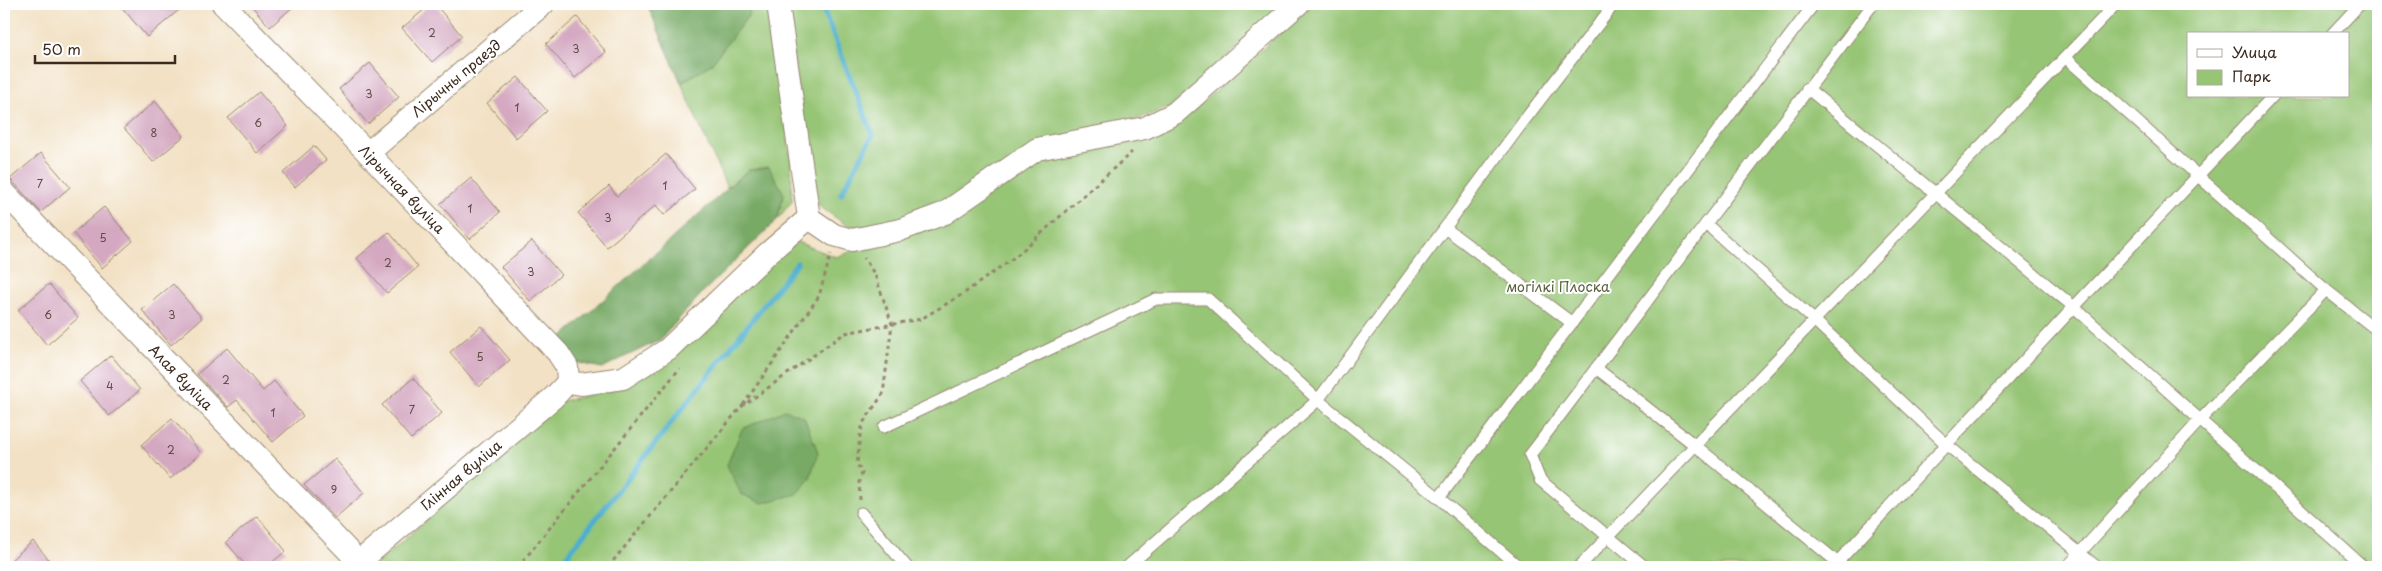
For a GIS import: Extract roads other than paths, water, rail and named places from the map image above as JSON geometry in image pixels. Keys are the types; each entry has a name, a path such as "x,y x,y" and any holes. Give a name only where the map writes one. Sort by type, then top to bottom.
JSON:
{"street":[{"name":"Лірычная вуліца","path":"223,4 558,353 567,367 568,382"},
{"name":"Лірычны праезд","path":"368,153 543,4"},
{"path":"778,4 809,218"},
{"path":"809,218 843,238 900,230 945,213 1037,149 1145,128 1175,113 1298,4"},
{"name":"Алая вуліца","path":"4,192 356,564"},
{"path":"568,382 581,384 623,378 668,349 768,253 809,218"},
{"name":"Глінная вуліца","path":"356,564 554,397 568,382"}],"lane":[{"path":"1127,567 1318,400 1614,4"},
{"path":"1439,498 1814,4"},
{"path":"1645,567 1609,535 1540,480 1530,455 1872,4"},
{"path":"1579,567 2116,4"},
{"path":"2334,32 2360,4"},
{"path":"2066,58 2326,290 2378,331"},
{"path":"1807,88 2074,307 2364,567"},
{"path":"1596,368 1696,446 1838,566 1947,444 2271,98"},
{"path":"1706,224 1814,320 1947,444 2097,567"},
{"path":"1445,228 1572,323"},
{"path":"2067,567 2201,419 2326,290"},
{"path":"884,427 1156,299 1208,299 1318,400 1439,498 1519,567"},
{"path":"861,513 907,567"}],"waterway":[{"path":"821,4 873,135 841,194"},
{"path":"558,567 797,263"}],"park label":[{"name":"могілкі Плоска","path":"1558,286"}]}
